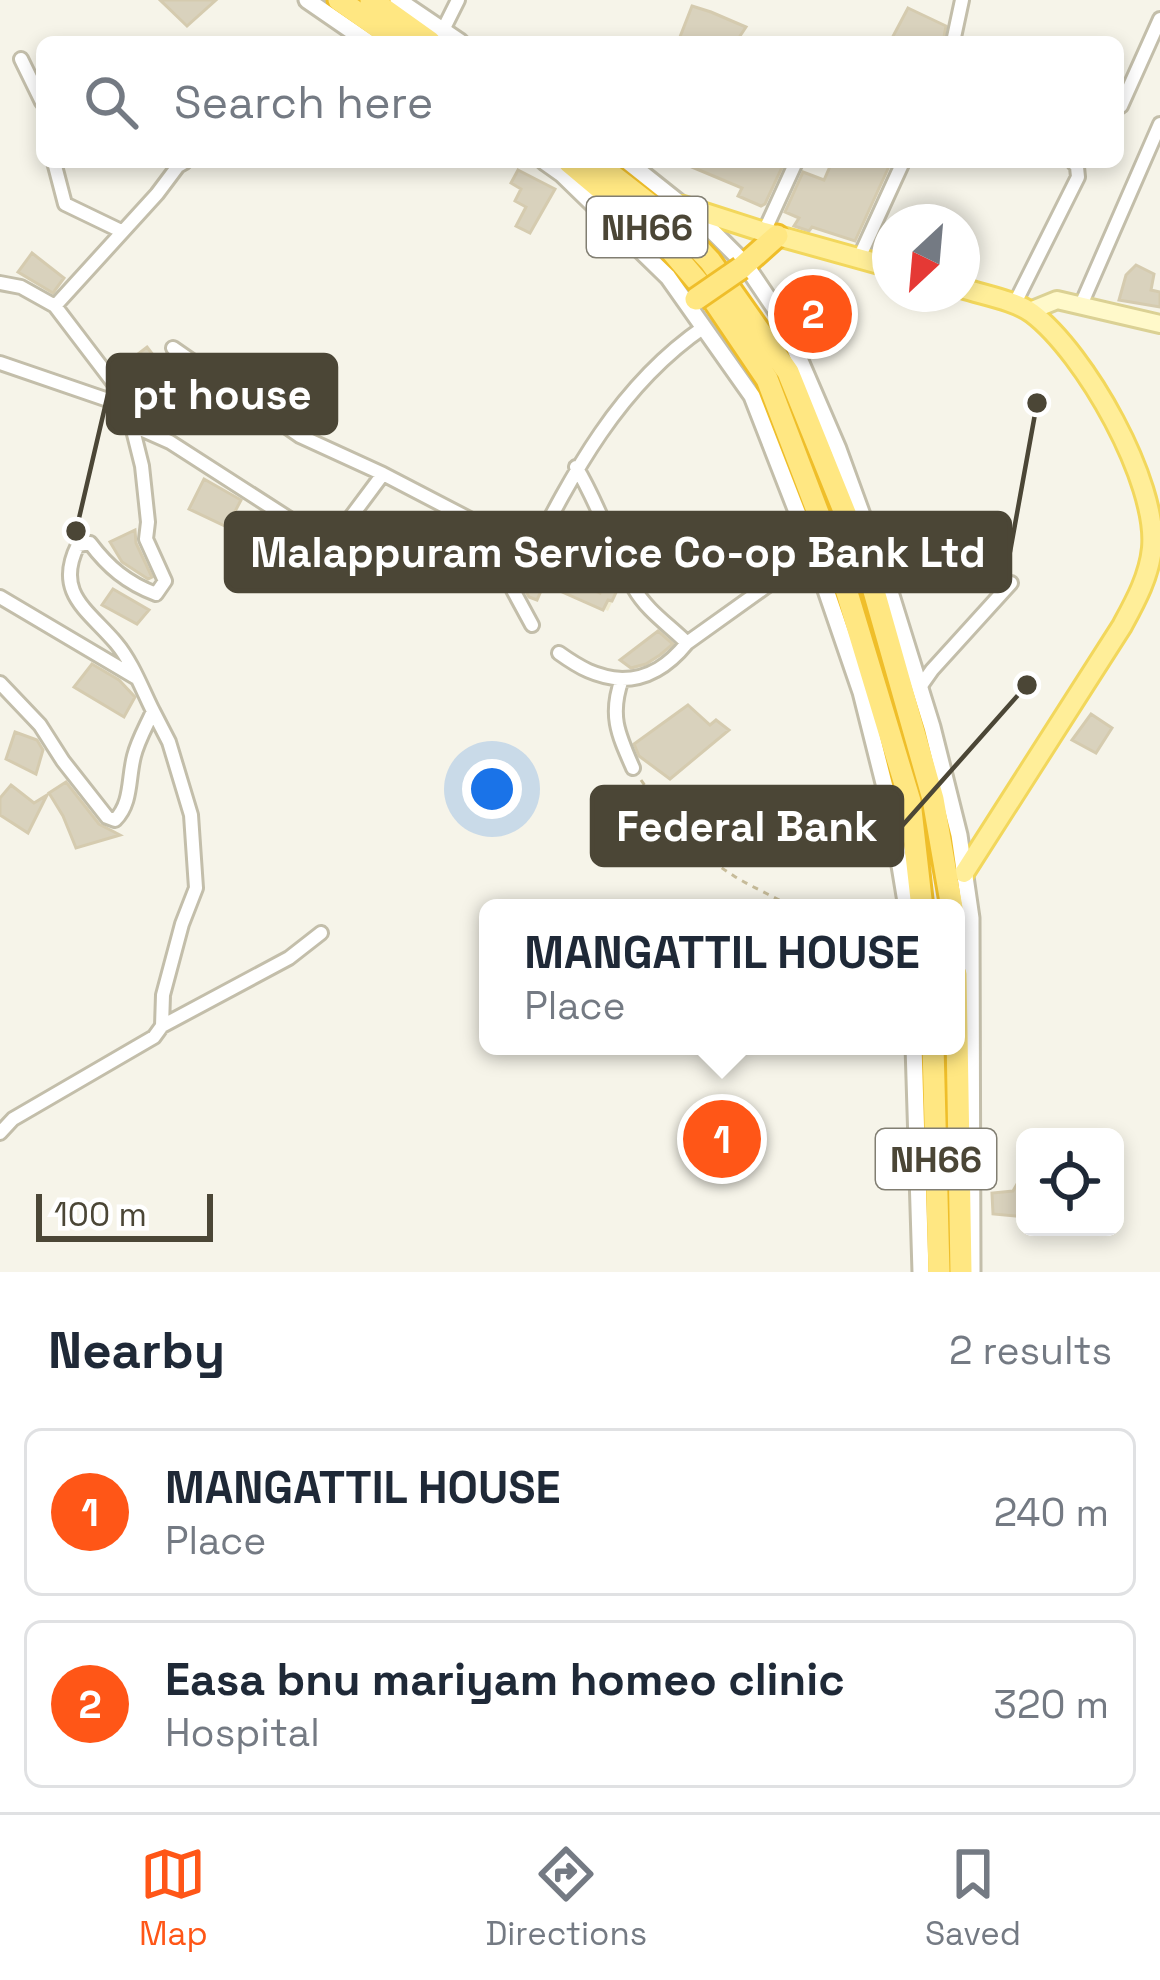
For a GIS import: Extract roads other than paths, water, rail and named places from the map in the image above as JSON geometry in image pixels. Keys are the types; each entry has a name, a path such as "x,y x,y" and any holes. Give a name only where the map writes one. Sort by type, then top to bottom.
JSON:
{"highway":[{"path":"339,0 390,36"},
{"path":"370,0 436,36"},
{"name":"NH66","path":"576,168 662,241 700,302 767,379 842,576 910,801 921,899"},
{"path":"603,168 676,225 710,261 788,372 868,570 933,799 951,899"},
{"path":"700,302 743,266 771,234"},
{"name":"NH66","path":"933,1055 939,1272"},
{"name":"NH66","path":"957,1055 961,1272"}],"main road":[{"path":"683,206 872,262"},
{"path":"964,873 1151,586 1152,550 1151,512 1141,476 1094,387 1063,346 1022,308 980,294"},
{"path":"1022,308 1058,300 1160,324"}],"street":[{"path":"308,0 359,36"},
{"path":"398,0 436,36 458,0"},
{"path":"954,36 962,0"},
{"path":"1124,97 1160,20"},
{"path":"21,59 36,90"},
{"path":"1081,305 1160,124"},
{"path":"56,168 65,204 121,231"},
{"path":"55,306 179,168"},
{"name":"NH66","path":"554,168 700,302 704,327 752,396 861,692 891,811 906,899"},
{"name":"NH66","path":"641,168 743,266 782,319 838,449 920,687 959,835 972,941 972,1272"},
{"path":"771,234 794,168"},
{"path":"860,258 900,168"},
{"path":"1022,308 1078,177 1077,168"},
{"path":"0,283 21,287 55,306 124,398 134,426 148,522 146,539 165,580 156,594 128,581 106,565 90,543 78,545 69,563 69,582 89,617 118,645 136,677 169,742 191,815 196,888 163,995 162,1026"},
{"path":"532,625 513,590 576,467 608,420 671,349 704,327"},
{"path":"173,348 300,436 532,552"},
{"path":"0,364 111,401 124,398"},
{"path":"134,426 170,442 330,545 383,474"},
{"path":"576,467 594,496 635,590 688,643"},
{"path":"559,653 602,677 640,679 668,665 688,643 813,553"},
{"path":"920,687 1011,583"},
{"path":"0,598 136,677"},
{"path":"622,679 614,700 616,731 633,768"},
{"path":"0,683 40,725 107,818 115,820 129,797 135,751 153,711"},
{"path":"0,1133 13,1119 154,1036 162,1026 289,958 321,933"},
{"name":"NH66","path":"914,1055 921,1272"}],"place":[{"name":"Easa bnu mariyam homeo clinic","path":"813,314"},
{"name":"Malappuram Service Co-op Bank Ltd","path":"1037,403"},
{"name":"pt house","path":"76,531"},
{"name":"Federal Bank","path":"1027,685"},
{"name":"MANGATTIL HOUSE","path":"722,1139"}]}
